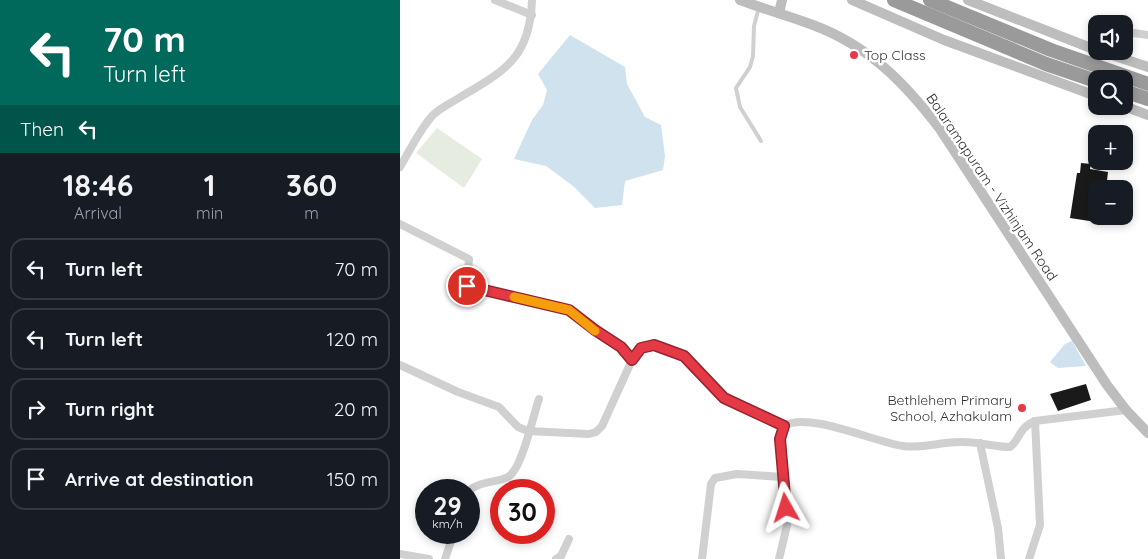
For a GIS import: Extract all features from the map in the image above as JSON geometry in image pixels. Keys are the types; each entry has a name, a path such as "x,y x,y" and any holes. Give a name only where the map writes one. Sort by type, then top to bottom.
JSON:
{"highway":[{"path":"894,0 1037,60 1088,78"},
{"path":"930,0 1051,50 1148,84"},
{"path":"1133,94 1148,99"}],"main road":[{"name":"Balaramapuram - Vizhinjam Road","path":"740,0 815,25 846,40 880,62 910,91 940,128 1107,385 1147,433"},
{"path":"779,13 782,0"},
{"path":"852,0 944,40 1088,93"},
{"path":"968,0 1088,47"},
{"path":"1130,60 1148,67"},
{"path":"1133,109 1148,115"}],"street":[{"path":"495,0 532,15"},
{"path":"400,167 434,115 495,77 510,64 523,47 532,15 532,0"},
{"path":"1133,33 1148,35"},
{"path":"400,224 469,260 467,286 569,310 621,347 632,360"},
{"path":"400,365 458,392 499,407 518,427 528,431 589,434 596,432 602,426 632,360 641,348 654,345 684,356 724,398 784,426"},
{"path":"480,485 510,476 525,450 528,431 539,399"},
{"path":"779,559 788,521 780,439 784,426 790,422 834,427 903,446 929,447 946,443 965,442 1010,448 1015,444 1025,426 1034,421 1126,410"},
{"path":"1029,559 1040,525 1034,421"},
{"path":"980,443 986,480 998,528 1001,559"},
{"path":"702,559 710,484 715,478 737,474 783,477"},
{"path":"556,559 560,556 569,539"},
{"path":"445,559 450,544"},
{"path":"400,554 429,559"}],"lane":[{"path":"759,7 754,26 754,56 750,67 736,88 740,107 761,141"}],"shaded area":[{"path":"437,128 482,159 464,188 416,153"}],"water":[{"path":"570,35 625,67 627,84 645,117 661,125 665,156 663,170 625,181 622,205 595,208 573,186 546,166 514,159 532,120 543,105 547,90 538,74"},
{"path":"1072,341 1086,366 1058,368 1050,362 1065,344"}],"building":[{"path":"1081,163 1088,164 1088,170 1108,172 1107,180 1088,180 1088,221 1070,218 1077,173 1080,173"},
{"path":"1086,384 1091,400 1058,411 1050,394"}],"slow traffic":[{"path":"514,297 569,310 595,331"}],"place":[{"name":"Top Class","path":"854,55"},
{"name":"Bethlehem Primary School, Azhakulam","path":"1022,408"}],"route":[{"path":"467,286 569,310 621,347 632,360 641,348 654,345 684,356 724,398 784,426 780,439 786,508"}]}
